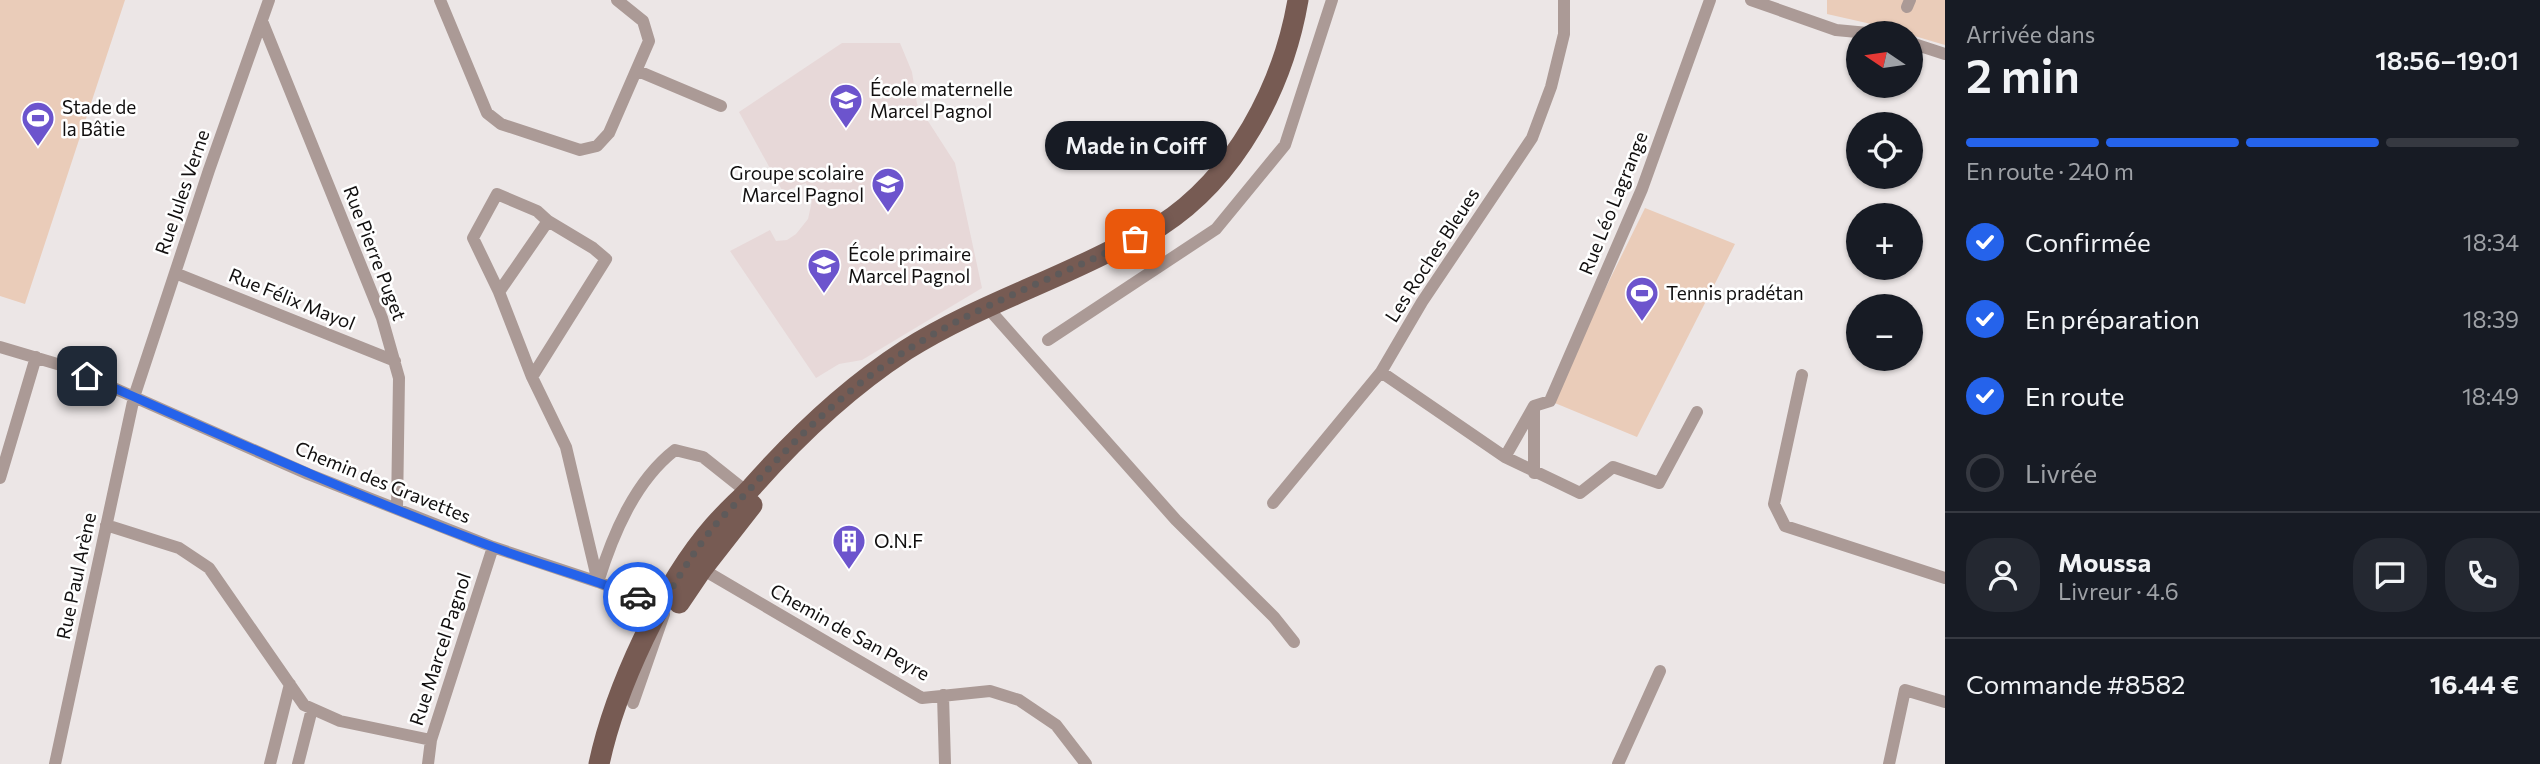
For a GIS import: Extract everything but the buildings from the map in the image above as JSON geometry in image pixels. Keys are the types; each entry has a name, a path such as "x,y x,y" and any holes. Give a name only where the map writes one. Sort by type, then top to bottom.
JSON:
{"main road":[{"path":"599,764 621,695 660,608 682,570 714,526 782,453 860,383 907,350 987,307 1086,263 1160,226 1195,199 1222,169 1249,132 1272,90 1287,46 1298,0"},
{"path":"615,764 618,737 672,616 702,569 810,428"}],"street":[{"name":"Rue Jules Verne","path":"134,397 269,0"},
{"path":"440,0 487,113 501,124 580,150 597,146 609,133 649,41 643,21 617,0"},
{"path":"1048,340 1216,229 1285,145 1332,0"},
{"name":"Les Roches Bleues","path":"1273,503 1381,372 1422,302 1532,138 1551,87 1561,47 1564,34 1564,0"},
{"name":"Rue Léo Lagrange","path":"1505,457 1534,406 1550,401 1642,189 1710,0"},
{"path":"1751,0 1836,30 1846,31"},
{"name":"Rue Pierre Puget","path":"262,21 382,318 395,361 399,378 397,509"},
{"path":"1923,47 1945,54"},
{"path":"638,71 721,106"},
{"path":"532,377 606,259 537,211 497,194 473,238 499,292 532,377 566,447 598,582"},
{"path":"499,292 548,221"},
{"name":"Rue Félix Mayol","path":"175,273 395,361"},
{"path":"987,307 1177,520 1274,617 1294,642"},
{"name":"Chemin des Gravettes","path":"0,347 64,366 308,474 493,547 598,582 660,608"},
{"path":"0,478 36,358"},
{"path":"1381,372 1505,457 1580,493 1613,467 1659,483 1697,412"},
{"path":"1802,375 1774,505 1785,526 1945,578"},
{"name":"Rue Paul Arène","path":"55,764 134,397"},
{"path":"1534,406 1534,473"},
{"path":"598,582 610,543 631,505 655,466 675,450 703,457 747,492"},
{"path":"106,526 179,548 209,568 304,705 340,721 431,740"},
{"name":"Rue Marcel Pagnol","path":"428,764 431,740 493,547"},
{"name":"Chemin de San Peyre","path":"702,569 922,698 990,691 1019,700 1056,726 1086,764"},
{"path":"633,703 664,614 660,608"},
{"path":"1618,764 1660,671"},
{"path":"270,764 290,684"},
{"path":"1889,764 1905,690 1945,702"},
{"path":"943,695 945,764"},
{"path":"298,764 312,709"}],"shaded area":[{"name":"Stade de la Bâtie","path":"0,0 125,0 25,304 0,296"},
{"path":"1827,0 1945,0 1945,45 1923,39 1923,21 1858,21 1827,14"},
{"name":"Groupe scolaire Marcel Pagnol","path":"842,43 900,43 912,72 917,104 955,163 982,288 862,360 839,364 816,378 730,251 770,230 776,241 787,240 796,234 808,219 812,201 806,183 783,192 739,112"},
{"name":"Tennis pradétan","path":"1645,208 1735,244 1637,437 1550,401"}],"way so far":[{"path":"638,597 660,608 682,570 714,526 782,453 860,383 907,350 987,307 1135,239"}],"place":[{"name":"École maternelle Marcel Pagnol","path":"846,130"},
{"name":"Stade de la Bâtie","path":"38,148"},
{"name":"Groupe scolaire Marcel Pagnol","path":"888,214"},
{"name":"Made in Coiff","path":"1135,239"},
{"name":"École primaire Marcel Pagnol","path":"824,295"},
{"name":"Tennis pradétan","path":"1642,323"},
{"name":"O.N.F","path":"849,571"}],"route":[{"path":"87,376 308,474 493,547 638,597"}]}
